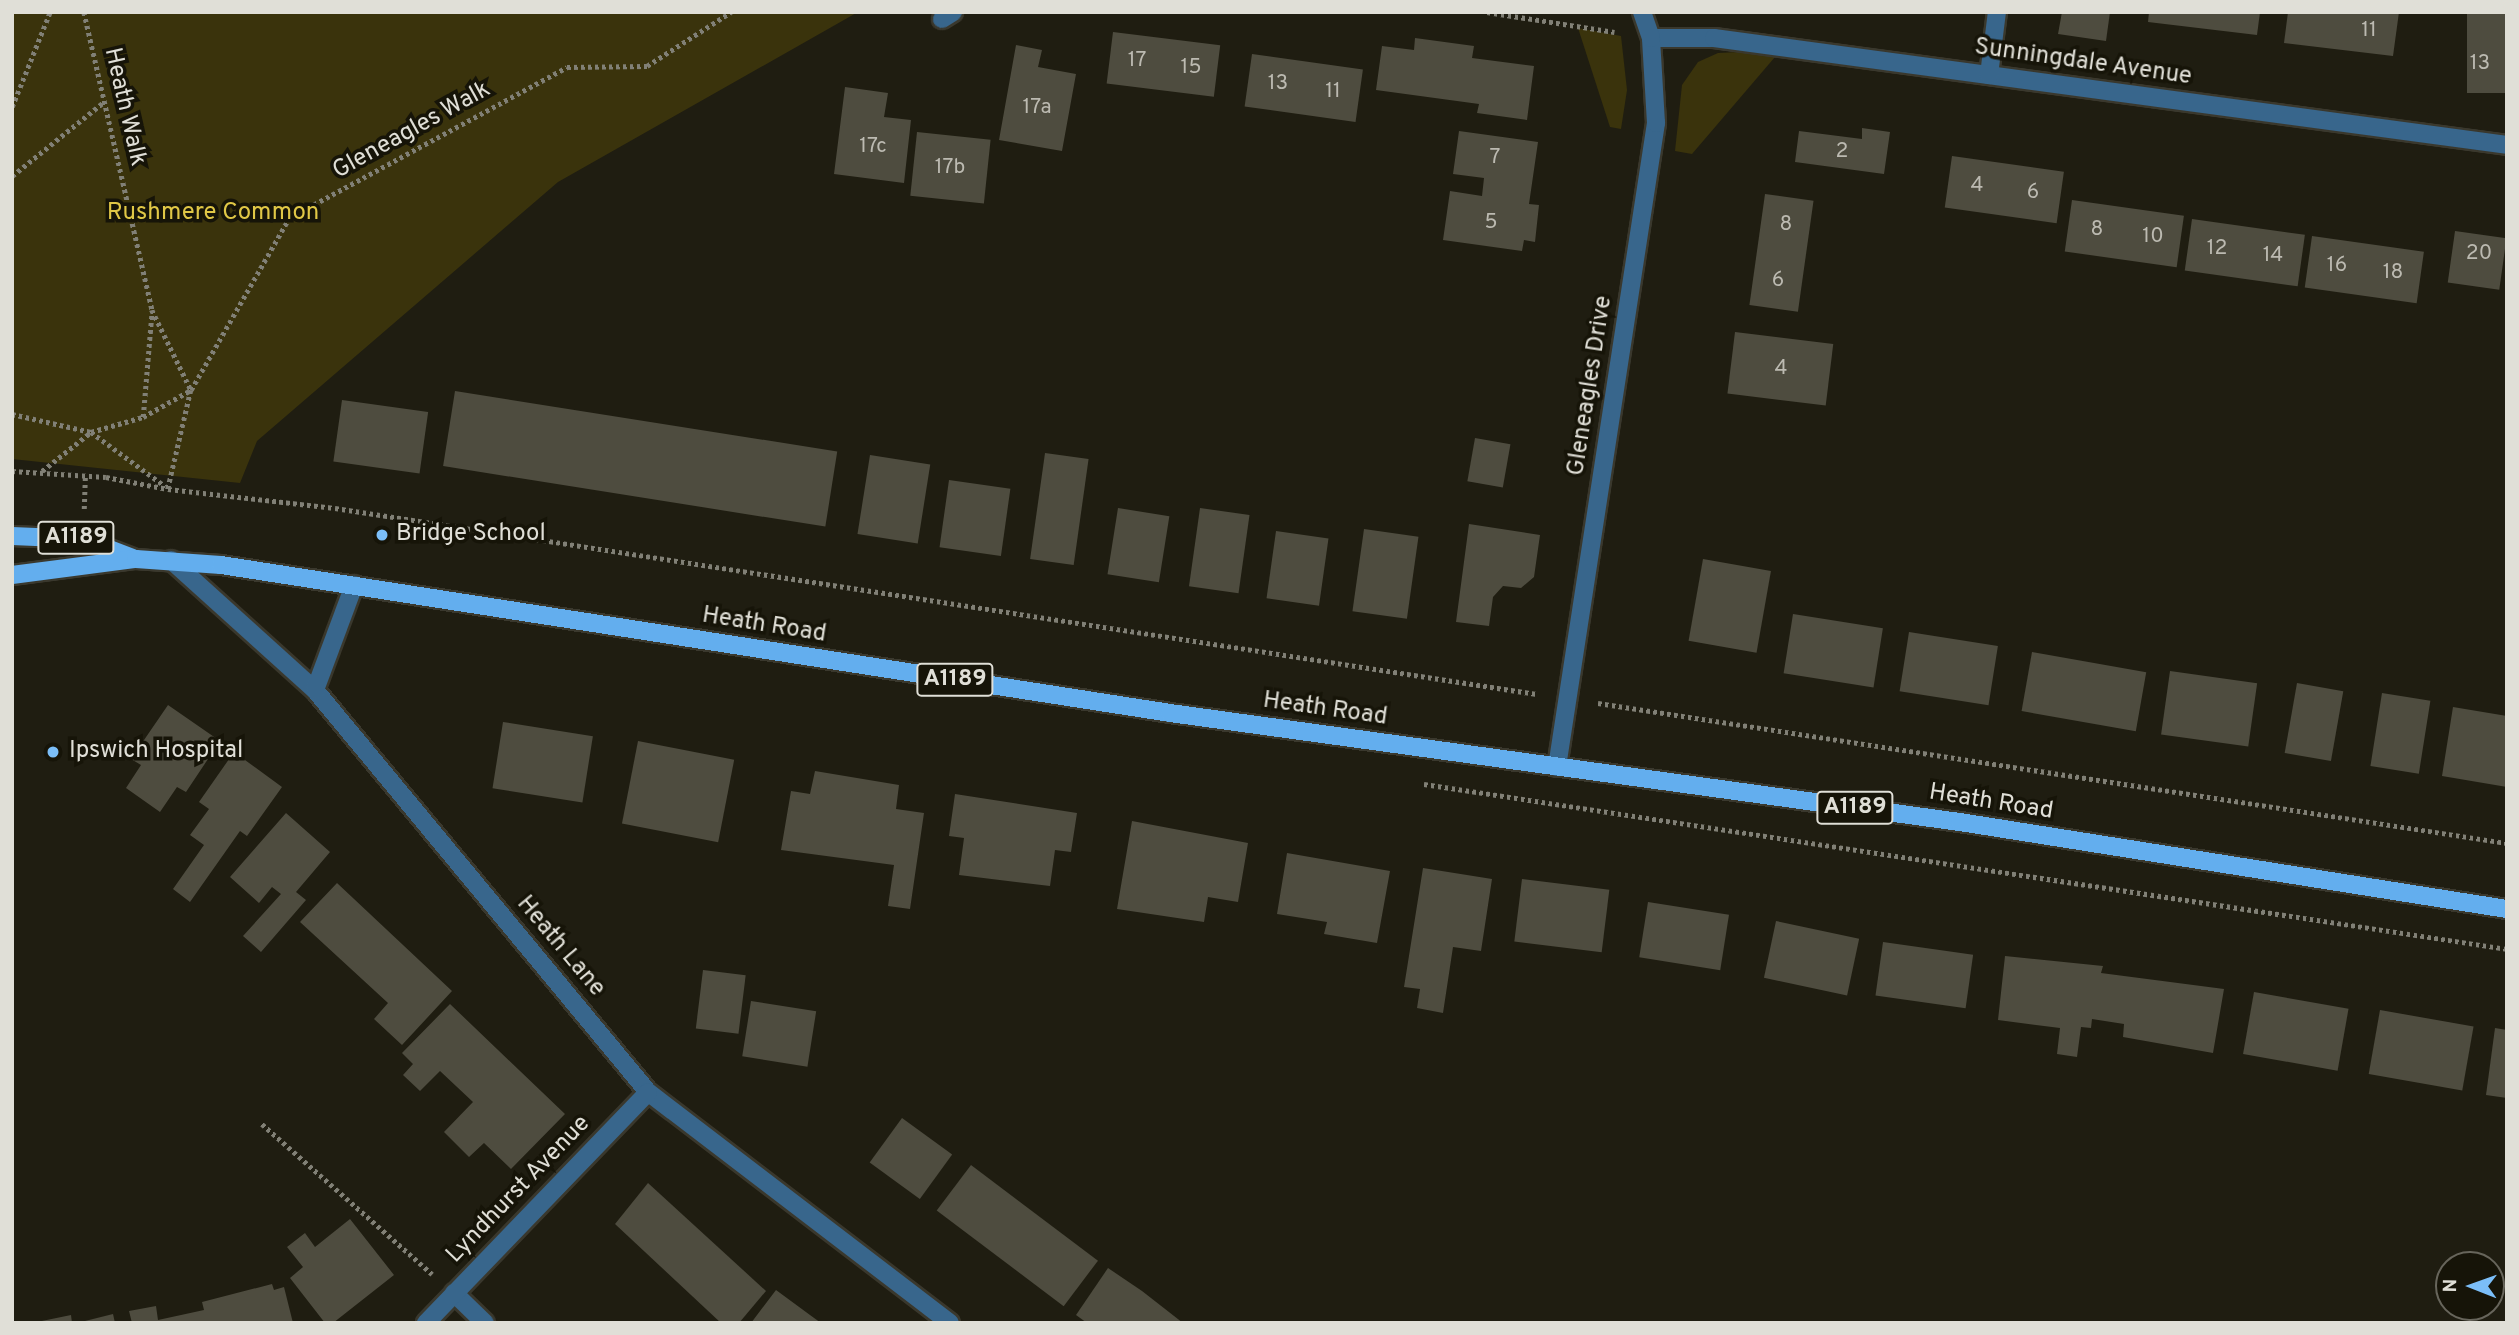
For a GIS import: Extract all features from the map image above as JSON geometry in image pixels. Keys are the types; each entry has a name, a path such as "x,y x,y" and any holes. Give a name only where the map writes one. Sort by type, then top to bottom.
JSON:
{"main road":[{"name":"Heath Road","path":"12,536 83,539 136,559"},
{"name":"Heath Road","path":"12,575 136,559 171,560 354,585 1143,709 1960,822 2507,909"}],"street":[{"name":"Gleneagles Drive","path":"1556,767 1656,123 1651,38 1642,12"},
{"path":"1989,75 1997,12"},
{"name":"Sunningdale Avenue","path":"1651,38 1714,38 2507,145"},
{"name":"Heath Lane","path":"171,560 315,690 648,1092 950,1323"},
{"path":"315,690 354,585"},
{"name":"Lyndhurst Avenue","path":"426,1323 648,1092"},
{"path":"454,1293 485,1323"}],"path":[{"path":"12,107 50,12"},
{"name":"Heath Walk","path":"84,12 152,310 191,390"},
{"name":"Gleneagles Walk","path":"191,390 289,218 566,67 647,66 731,12"},
{"path":"1487,12 1651,38"},
{"path":"12,176 105,101"},
{"path":"143,417 152,310"},
{"path":"42,471 91,432 143,417 191,390"},
{"path":"168,489 191,390"},
{"path":"12,414 91,432 168,489"},
{"path":"12,471 42,471 335,508 2507,843"},
{"path":"262,1124 454,1293"}],"green space":[{"name":"Rushmere Common","path":"12,12 858,12 558,182 257,441 240,483 12,459"},
{"path":"1578,28 1621,36 1627,90 1621,129 1610,127"},
{"path":"1739,52 1775,57 1692,154 1675,151 1682,85 1698,62 1718,53"}],"building":[{"path":"2062,12 2110,12 2106,41 2058,34"},
{"path":"2149,12 2260,12 2257,35 2148,22"},
{"path":"2288,12 2399,12 2393,56 2284,43"},
{"path":"2467,12 2507,12 2507,93 2467,93"},
{"path":"1113,32 1220,45 1214,97 1107,84"},
{"path":"1415,38 1474,46 1472,58 1534,66 1527,120 1477,113 1479,104 1376,90 1382,46 1414,50"},
{"path":"1016,45 1042,50 1038,67 1076,74 1062,151 999,140"},
{"path":"1252,54 1363,70 1356,122 1245,106"},
{"path":"845,87 888,93 884,117 911,120 904,183 834,174"},
{"path":"1862,128 1890,132 1884,174 1795,162 1799,131 1862,139"},
{"path":"1459,131 1538,142 1529,204 1539,205 1535,242 1524,240 1522,251 1443,240 1450,191 1482,196 1484,178 1453,174"},
{"path":"917,132 991,140 984,203 910,196"},
{"path":"1952,156 2064,172 2057,223 1945,207"},
{"path":"1765,194 1814,201 1798,312 1749,305"},
{"path":"2072,200 2184,216 2177,267 2065,251"},
{"path":"2192,219 2305,235 2298,286 2185,270"},
{"path":"2455,231 2506,238 2499,290 2448,282"},
{"path":"2312,236 2424,252 2417,303 2305,287"},
{"path":"1735,332 1833,344 1826,406 1727,394"},
{"path":"455,391 837,452 825,527 443,466"},
{"path":"342,400 428,412 420,474 333,461"},
{"path":"1475,438 1510,444 1503,488 1467,481"},
{"path":"1045,453 1089,459 1074,565 1030,559"},
{"path":"870,455 930,465 918,544 857,534"},
{"path":"949,480 1010,489 1001,556 940,547"},
{"path":"1118,508 1169,516 1159,582 1108,574"},
{"path":"1200,508 1250,515 1239,593 1189,586"},
{"path":"1469,524 1540,535 1534,577 1521,588 1503,586 1493,597 1489,626 1456,622"},
{"path":"1364,529 1418,537 1407,619 1352,611"},
{"path":"1276,531 1328,538 1319,606 1267,598"},
{"path":"1703,559 1771,571 1757,653 1689,641"},
{"path":"1793,614 1883,628 1873,687 1784,673"},
{"path":"1909,632 1998,646 1989,705 1900,691"},
{"path":"2032,652 2146,672 2136,731 2022,711"},
{"path":"2170,671 2257,683 2248,747 2161,734"},
{"path":"2297,683 2343,691 2331,761 2285,753"},
{"path":"2382,693 2430,701 2419,774 2370,766"},
{"path":"168,705 220,741 186,792 177,787 160,812 126,788 141,765 131,759"},
{"path":"2453,707 2507,716 2507,787 2442,776"},
{"path":"503,722 593,736 582,802 493,788"},
{"path":"638,741 734,760 718,842 622,823"},
{"path":"234,752 282,787 247,836 240,831 190,902 173,889 204,845 190,835 209,809 199,802"},
{"path":"815,771 899,785 896,809 924,813 910,909 888,906 894,865 781,850 791,791 810,794"},
{"path":"955,794 1077,813 1071,852 1055,850 1050,886 959,875 964,838 949,836"},
{"path":"286,813 330,852 296,892 306,900 261,952 243,936 281,894 272,887 259,903 230,877"},
{"path":"1132,821 1248,843 1238,902 1208,897 1204,922 1117,909"},
{"path":"1287,853 1390,871 1377,943 1324,934 1327,922 1277,914"},
{"path":"1423,868 1492,879 1481,951 1453,947 1443,1013 1417,1008 1420,989 1404,987"},
{"path":"1522,879 1609,890 1602,952 1514,942"},
{"path":"337,883 452,991 402,1045 374,1019 388,1003 300,922"},
{"path":"1648,902 1729,915 1720,970 1639,957"},
{"path":"1776,921 1859,939 1847,995 1764,978"},
{"path":"1883,942 1973,955 1966,1008 1875,995"},
{"path":"2005,956 2103,966 2101,973 2224,989 2213,1053 2123,1037 2124,1024 2092,1019 2091,1028 2081,1027 2077,1057 2057,1054 2060,1028 1998,1020"},
{"path":"703,970 746,975 738,1034 696,1029"},
{"path":"2254,992 2349,1009 2338,1071 2243,1054"},
{"path":"751,1001 816,1011 807,1067 742,1056"},
{"path":"450,1004 565,1114 511,1169 484,1143 469,1157 444,1132 473,1102 440,1071 420,1091 403,1075 413,1064 402,1053"},
{"path":"2380,1010 2474,1026 2462,1091 2369,1074"},
{"path":"2495,1028 2507,1030 2507,1098 2486,1095"},
{"path":"902,1118 952,1154 920,1199 870,1162"},
{"path":"971,1165 1098,1261 1064,1306 937,1211"},
{"path":"648,1183 766,1291 739,1323 721,1323 615,1224"},
{"path":"350,1219 394,1275 333,1323 325,1323 290,1278 303,1267 287,1247 305,1233 315,1247"},
{"path":"1108,1268 1183,1323 1087,1323 1076,1315"},
{"path":"272,1284 274,1290 284,1287 293,1323 132,1323 129,1311 156,1306 158,1320 204,1310 202,1302"},
{"path":"776,1290 810,1315 821,1323 751,1323"},
{"path":"113,1314 115,1323 81,1322"},
{"path":"71,1315 72,1323 37,1323 37,1322"}],"place":[{"name":"Bridge School","path":"382,535"},
{"name":"Ipswich Hospital","path":"53,752"}]}
